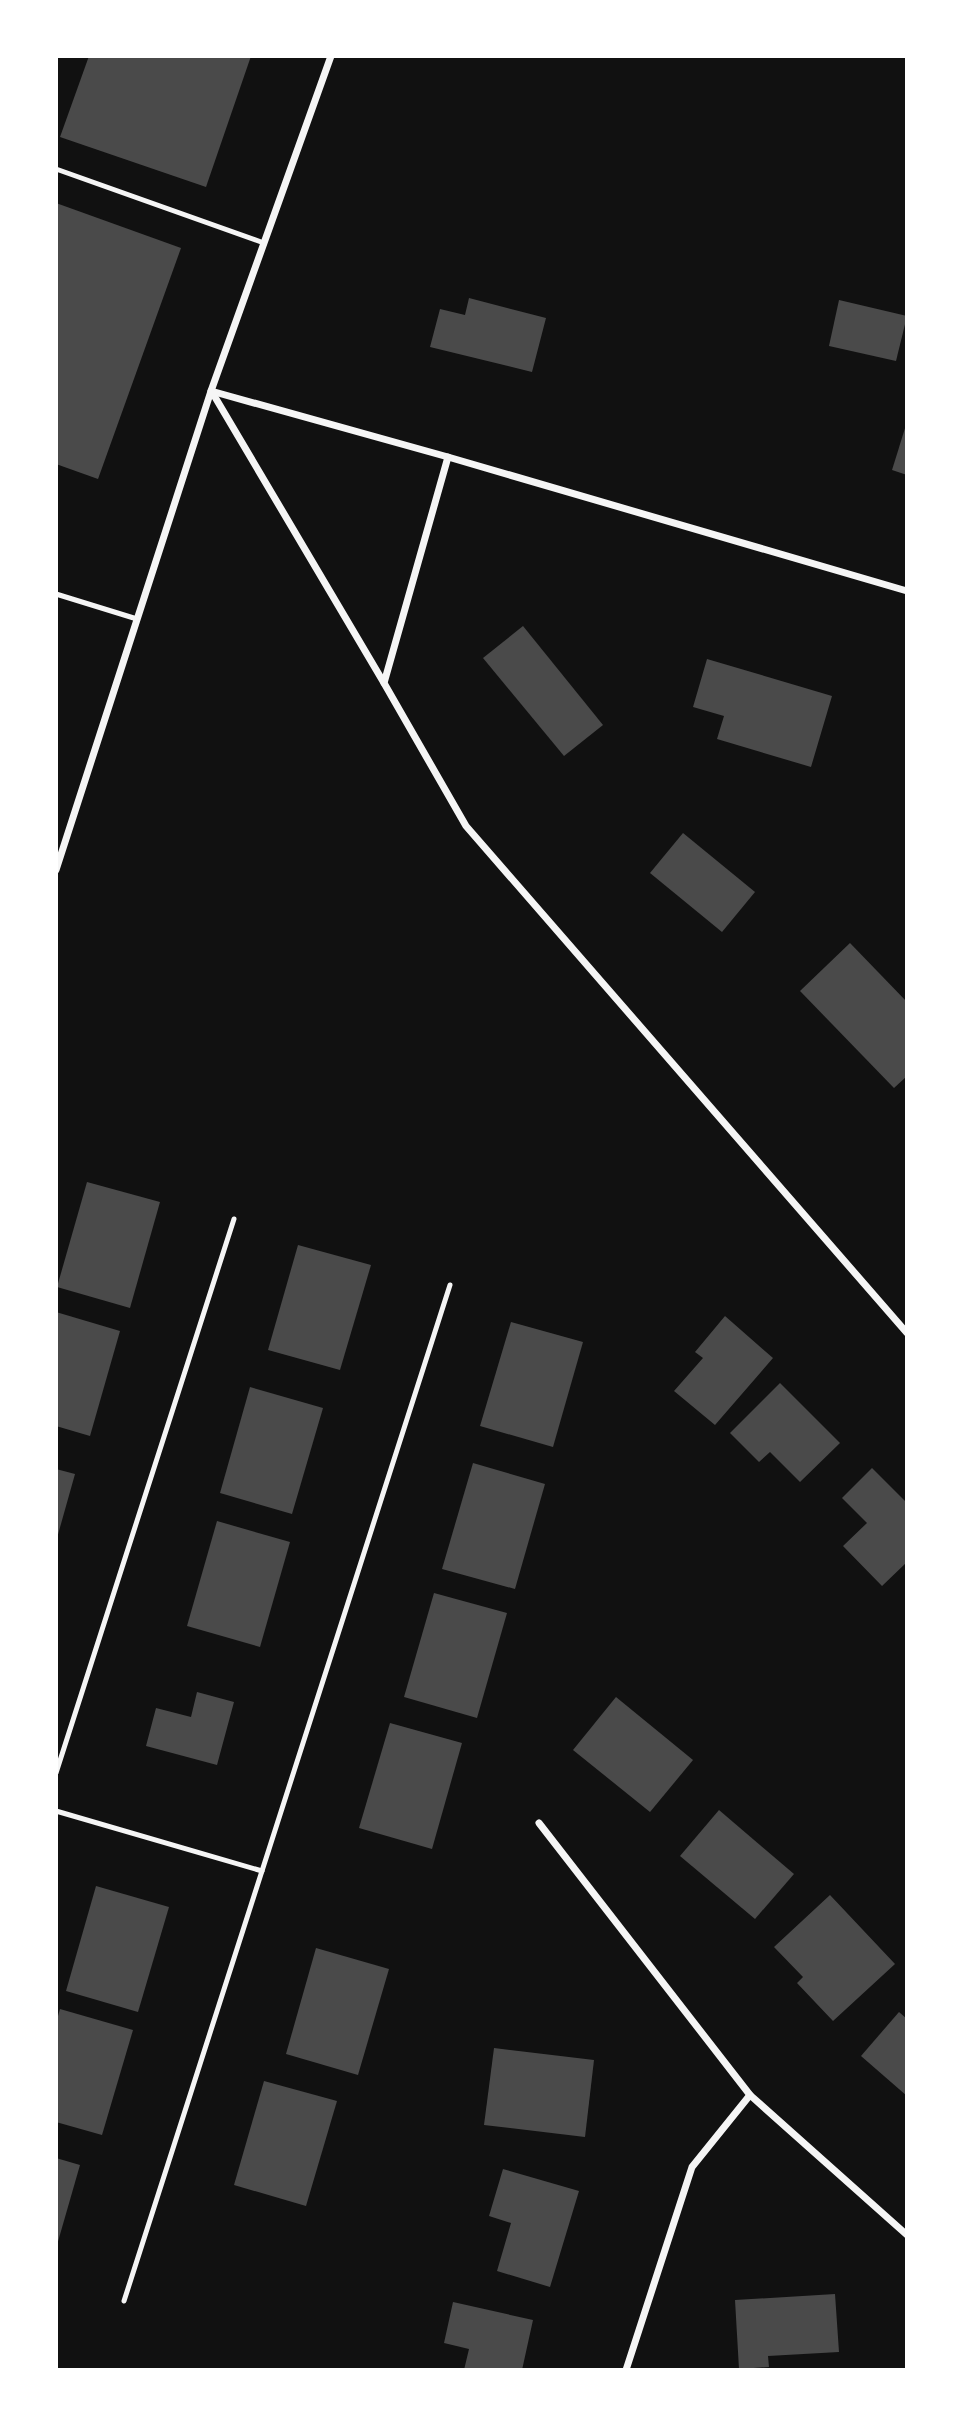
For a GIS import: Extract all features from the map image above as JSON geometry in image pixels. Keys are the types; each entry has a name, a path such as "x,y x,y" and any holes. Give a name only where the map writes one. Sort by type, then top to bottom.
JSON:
{"street":[{"path":"56,870 211,391 331,56"},
{"path":"211,391 449,457 907,591"},
{"path":"211,391 466,826 907,1333"},
{"path":"384,683 449,457"},
{"path":"539,1823 750,2095 907,2235"},
{"path":"626,2370 692,2167 750,2095"}],"lane":[{"path":"56,169 264,243"},
{"path":"56,594 137,619"},
{"path":"56,1773 234,1220"},
{"path":"124,2301 450,1285"},
{"path":"56,1811 262,1871"}],"building":[{"path":"89,56 251,56 206,187 60,137"},
{"path":"56,203 181,248 98,479 56,464"},
{"path":"469,298 546,318 532,372 430,347 440,309 465,315"},
{"path":"839,300 907,316 896,361 829,346"},
{"path":"907,425 907,475 892,470"},
{"path":"523,626 603,725 564,756 483,658"},
{"path":"707,659 832,696 811,767 717,739 724,716 693,707"},
{"path":"683,833 755,892 722,932 650,873"},
{"path":"850,943 907,1002 907,1076 894,1088 800,991"},
{"path":"87,1182 160,1202 130,1308 57,1287"},
{"path":"298,1245 371,1265 340,1370 268,1350"},
{"path":"56,1312 120,1331 90,1436 56,1426"},
{"path":"725,1316 773,1358 715,1425 674,1391 703,1358 695,1352"},
{"path":"511,1322 583,1342 553,1447 480,1426"},
{"path":"780,1383 840,1443 800,1482 770,1452 759,1462 730,1433"},
{"path":"250,1387 323,1408 292,1514 220,1493"},
{"path":"473,1463 545,1484 515,1589 442,1569"},
{"path":"872,1468 907,1503 907,1562 882,1586 843,1546 867,1523 842,1498"},
{"path":"56,1469 75,1474 57,1538 56,1538"},
{"path":"217,1521 290,1542 260,1647 187,1626"},
{"path":"434,1593 507,1613 477,1718 404,1697"},
{"path":"197,1692 234,1702 217,1765 146,1746 156,1708 191,1717"},
{"path":"616,1697 693,1760 650,1812 573,1750"},
{"path":"390,1723 462,1743 432,1849 359,1828"},
{"path":"719,1810 794,1874 755,1919 680,1856"},
{"path":"96,1886 169,1907 138,2012 66,1991"},
{"path":"830,1895 895,1964 833,2021 797,1983 803,1977 774,1947"},
{"path":"316,1948 389,1969 358,2075 286,2054"},
{"path":"60,2009 133,2030 102,2135 56,2122 56,2023"},
{"path":"899,2012 907,2019 907,2096 861,2056"},
{"path":"494,2048 594,2060 585,2137 484,2125"},
{"path":"264,2081 337,2101 306,2206 234,2185"},
{"path":"56,2158 80,2165 57,2245 56,2245"},
{"path":"503,2169 579,2191 550,2287 497,2271 511,2223 489,2216"},
{"path":"835,2294 839,2352 768,2356 769,2367 739,2369 735,2300"},
{"path":"453,2302 533,2320 522,2370 464,2370 469,2349 444,2343"}]}
